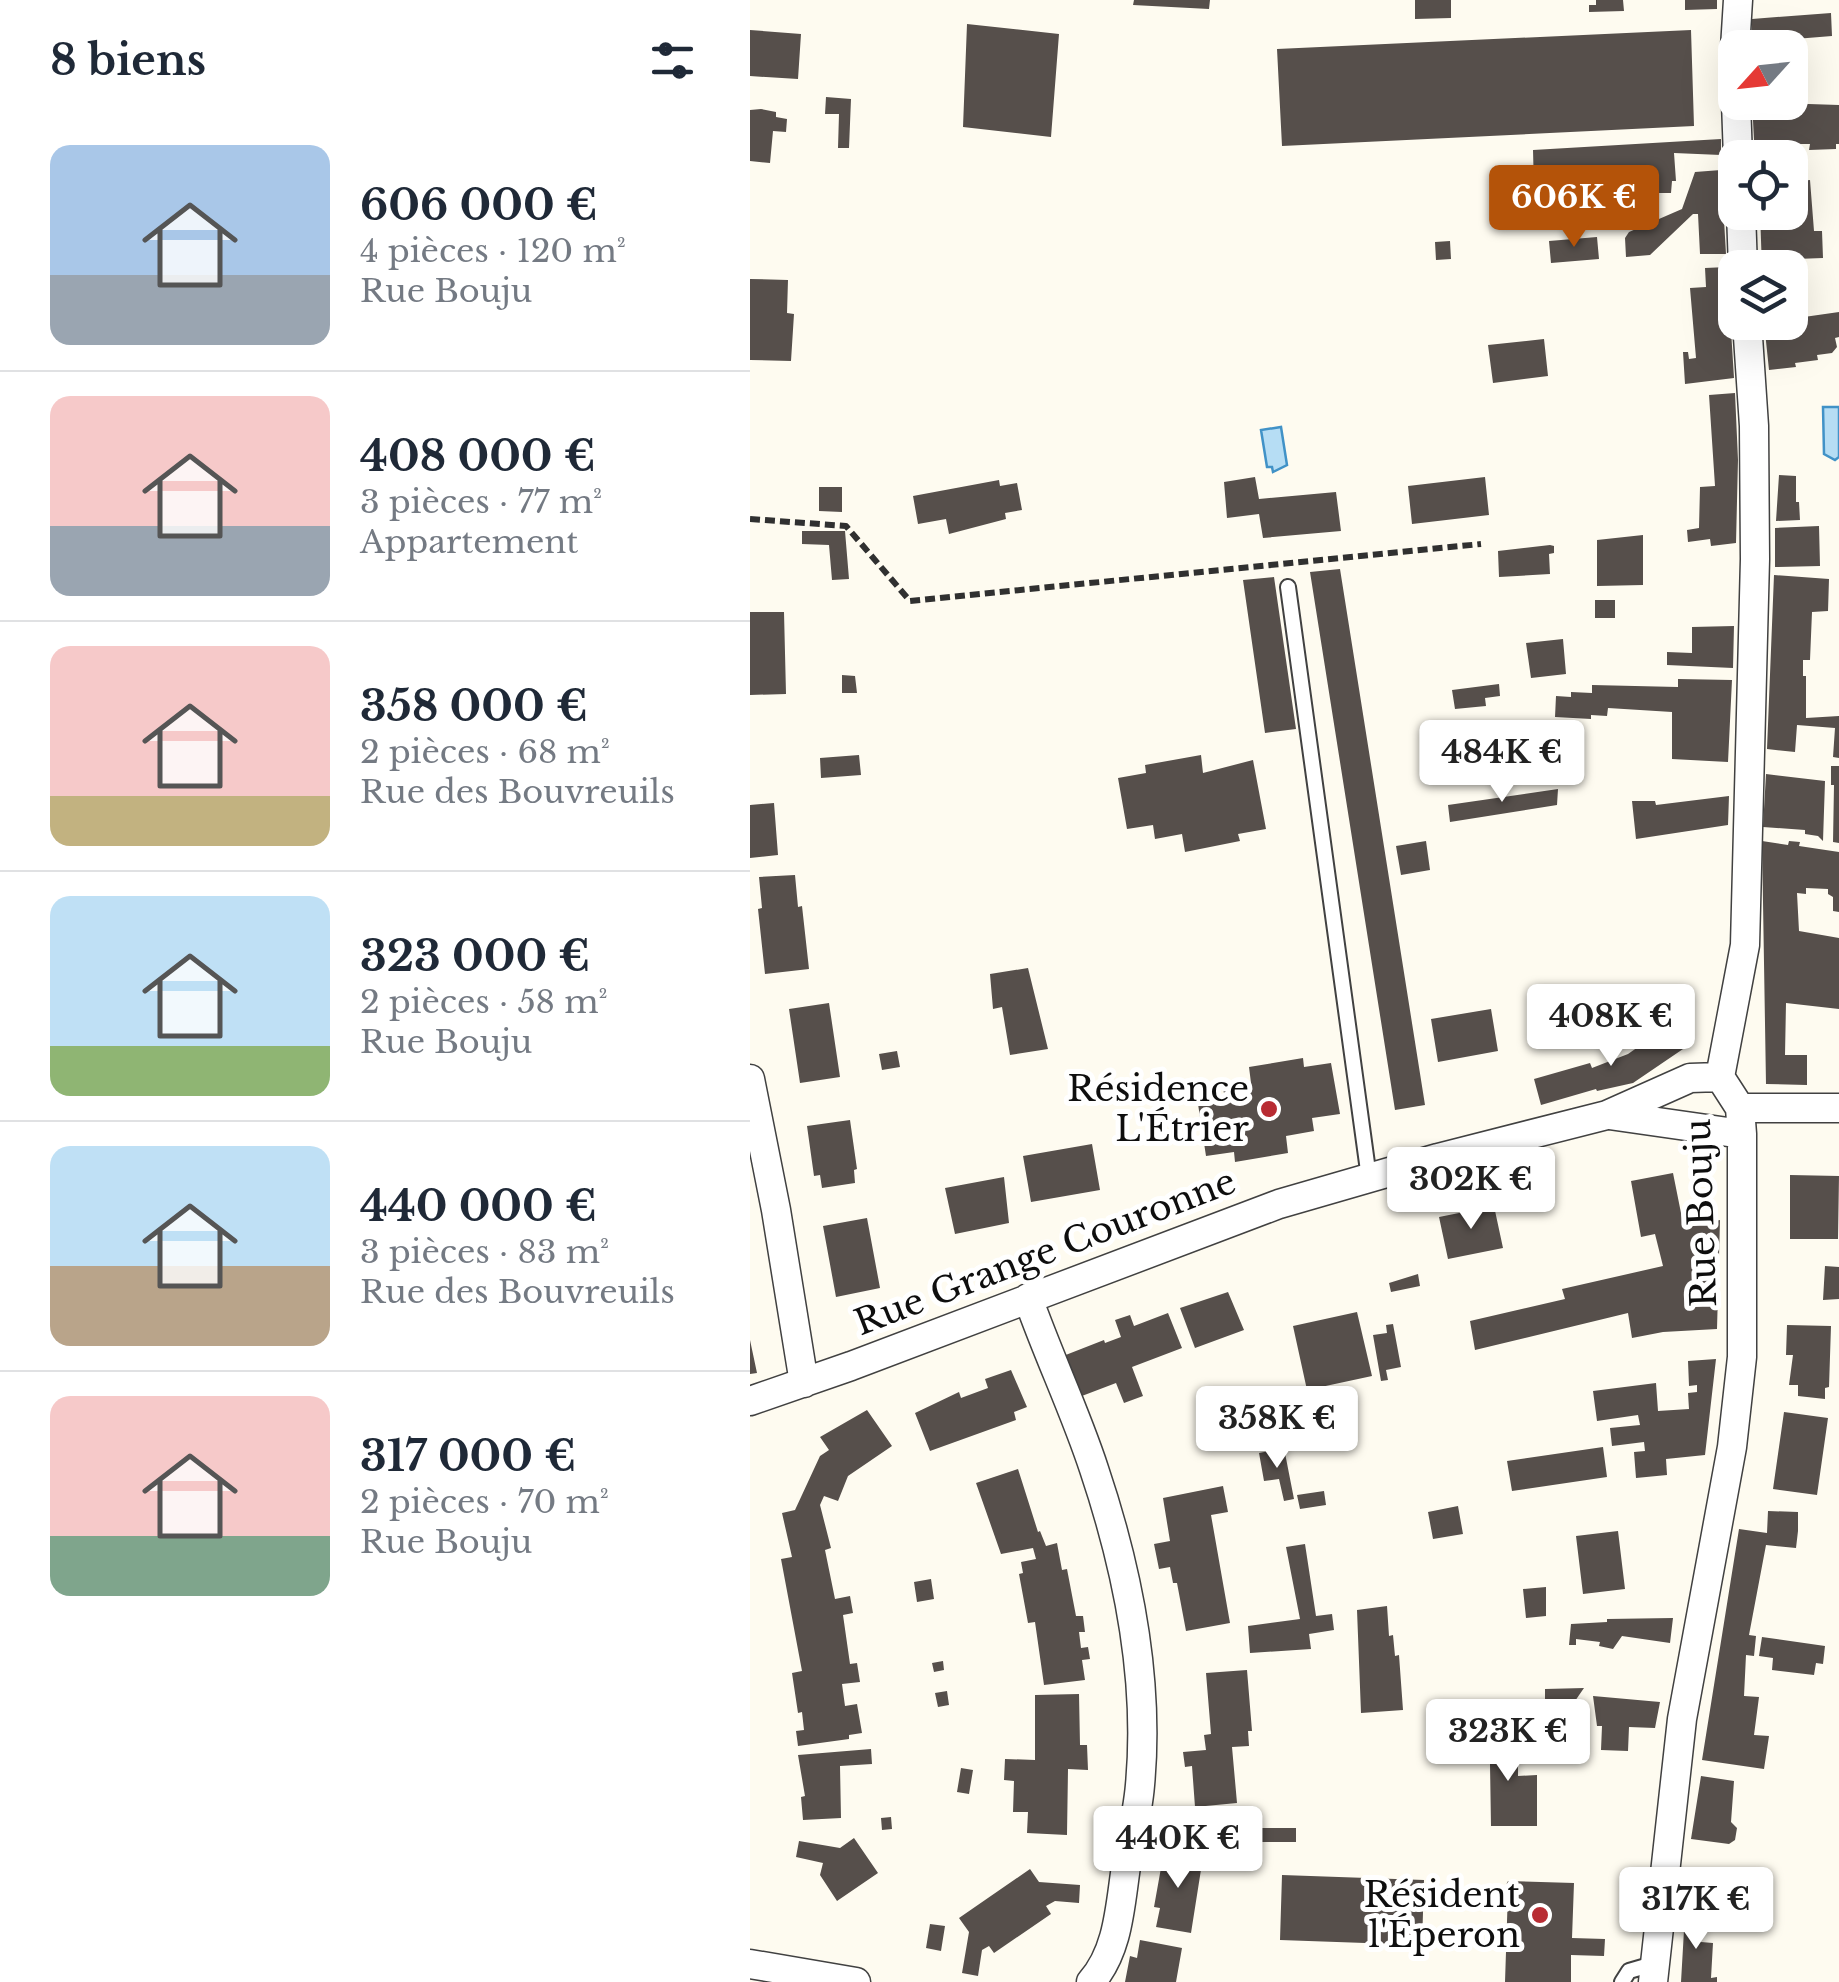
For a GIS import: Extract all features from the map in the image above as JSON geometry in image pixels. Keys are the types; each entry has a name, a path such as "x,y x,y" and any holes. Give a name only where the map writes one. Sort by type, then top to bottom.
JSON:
{"street":[{"path":"1736,30 1738,0"},
{"name":"Rue Bouju","path":"1653,1973 1682,1719 1732,1447 1742,1357 1741,1121 1720,1078 1745,945 1755,559 1754,426 1748,340"},
{"path":"750,1078 804,1382"},
{"name":"Rue Grange Couronne","path":"750,1401 1278,1204 1608,1115 1690,1078 1720,1078"},
{"name":"Rue Grange Couronne","path":"1608,1115 1741,1121 1839,1108"},
{"path":"1028,1298 1093,1465 1114,1534 1137,1637 1141,1780 1137,1812 1115,1940 1104,1968 1091,1982"},
{"path":"750,1964 856,1982"}],"lane":[{"path":"1288,587 1368,1178"},
{"path":"1622,1982 1629,1970 1653,1973"}],"path":[{"path":"750,519 846,526 910,600 1481,544"}],"water":[{"path":"1823,407 1839,407 1839,457 1835,460 1824,454"},
{"path":"1281,427 1287,465 1273,472 1272,467 1267,467 1261,430"}],"building":[{"path":"1134,0 1210,0 1209,9 1133,5"},
{"path":"1415,0 1451,0 1451,18 1415,19"},
{"path":"1596,0 1623,0 1624,11 1589,12 1589,5 1596,5"},
{"path":"1685,0 1717,0 1717,9 1685,10"},
{"path":"1831,13 1832,36 1808,38 1808,30 1752,30 1752,19"},
{"path":"967,24 1059,34 1051,137 963,127"},
{"path":"750,30 801,34 798,79 750,76"},
{"path":"1691,30 1694,126 1282,146 1277,49"},
{"path":"826,97 851,99 849,148 838,148 839,114 825,114"},
{"path":"1808,104 1839,105 1836,149 1809,150 1808,140 1754,140 1753,120 1808,120"},
{"path":"761,109 787,119 786,132 773,131 770,163 750,161 750,110"},
{"path":"1721,139 1718,155 1674,153 1676,181 1672,181 1671,193 1655,193 1654,169 1605,170 1604,165 1574,165 1576,187 1534,189 1533,150"},
{"path":"1718,170 1718,230 1725,230 1726,250 1700,254 1698,214 1693,214 1650,255 1626,257 1625,238 1629,232 1682,209 1695,172"},
{"path":"1808,180 1814,231 1822,231 1823,258 1808,259 1808,250 1761,250 1761,230 1808,230"},
{"path":"1597,237 1599,259 1551,263 1549,241"},
{"path":"1450,241 1451,259 1436,260 1435,242"},
{"path":"1718,267 1718,340 1732,340 1734,378 1685,384 1683,352 1688,352 1689,359 1696,358 1690,288 1706,287 1705,268"},
{"path":"750,279 788,280 787,313 794,314 791,361 750,360"},
{"path":"1839,312 1837,347 1832,353 1817,355 1818,360 1769,370 1766,340 1808,340 1808,316"},
{"path":"1544,339 1548,376 1493,383 1488,345"},
{"path":"1735,393 1736,543 1711,546 1710,539 1688,542 1687,530 1699,528 1700,487 1715,486 1709,395"},
{"path":"1779,475 1796,476 1800,520 1776,521"},
{"path":"1255,477 1259,499 1336,492 1341,531 1263,538 1259,514 1227,518 1224,482"},
{"path":"1485,477 1489,515 1412,524 1408,486"},
{"path":"999,480 1000,486 1017,483 1022,510 1005,513 1006,519 949,534 946,519 918,524 913,496"},
{"path":"819,487 842,487 842,512 819,511"},
{"path":"1819,526 1820,566 1775,567 1775,528"},
{"path":"802,531 845,531 849,579 832,580 829,545 802,544"},
{"path":"1643,535 1643,585 1597,586 1597,540"},
{"path":"1554,546 1554,553 1549,554 1550,574 1499,577 1498,551"},
{"path":"1340,569 1425,1105 1395,1110 1310,572"},
{"path":"1774,575 1829,579 1828,611 1812,612 1810,660 1803,660 1803,676 1806,718 1839,716 1839,758 1833,757 1835,728 1797,725 1795,752 1767,749"},
{"path":"1274,577 1296,729 1265,733 1243,580"},
{"path":"1595,600 1615,600 1615,618 1595,618"},
{"path":"750,612 784,612 786,694 750,695"},
{"path":"1734,626 1733,668 1667,665 1667,652 1692,653 1692,627"},
{"path":"1563,639 1566,674 1531,678 1526,643"},
{"path":"842,675 855,676 857,693 842,693"},
{"path":"1678,679 1732,680 1728,762 1672,759 1672,712 1608,708 1607,716 1591,715 1591,719 1555,717 1556,696 1592,693 1592,685 1678,687"},
{"path":"1499,684 1500,696 1485,698 1486,706 1455,709 1452,690"},
{"path":"859,755 861,775 821,778 820,758"},
{"path":"1201,755 1203,773 1253,760 1266,829 1238,834 1240,841 1185,852 1182,834 1155,839 1153,825 1127,829 1118,778 1146,773 1145,765"},
{"path":"1831,766 1839,766 1839,843 1833,842"},
{"path":"1766,774 1825,781 1823,841 1805,834 1805,830 1763,827"},
{"path":"1558,789 1557,805 1450,822 1448,805"},
{"path":"1729,796 1728,825 1636,839 1632,801 1655,801 1656,805"},
{"path":"774,803 778,855 750,858 750,805"},
{"path":"1426,841 1430,870 1401,875 1396,846"},
{"path":"1762,841 1788,845 1789,841 1800,842 1799,846 1839,852 1839,912 1833,911 1833,897 1828,889 1806,888 1806,894 1797,893 1799,931 1839,938 1839,1009 1786,1003 1785,1055 1807,1055 1807,1085 1766,1084"},
{"path":"795,875 809,969 765,974 759,877"},
{"path":"1028,968 1048,1049 1010,1055 1002,1007 993,1009 990,974"},
{"path":"829,1003 840,1077 800,1083 789,1009"},
{"path":"1491,1009 1498,1051 1438,1062 1431,1019"},
{"path":"1674,1022 1683,1049 1633,1083 1541,1105 1534,1079 1590,1063 1592,1068 1628,1054"},
{"path":"897,1051 900,1067 882,1070 879,1054"},
{"name":"Résidence L'Étrier","path":"1303,1058 1304,1067 1331,1063 1340,1114 1312,1118 1314,1131 1286,1136 1288,1153 1235,1162 1234,1152 1206,1156 1198,1104 1225,1100 1223,1087 1251,1083 1249,1067"},
{"path":"850,1120 857,1169 855,1183 822,1188 820,1175 814,1176 807,1126"},
{"path":"1092,1144 1100,1190 1031,1202 1023,1156"},
{"path":"1673,1173 1684,1228 1720,1220 1717,1329 1632,1338 1628,1313 1475,1350 1470,1321 1565,1299 1562,1289 1663,1266 1655,1234 1641,1237 1631,1181"},
{"path":"1790,1175 1839,1176 1838,1239 1790,1239"},
{"path":"1004,1177 1009,1223 955,1234 945,1188"},
{"path":"1494,1206 1503,1248 1448,1259 1439,1217"},
{"path":"867,1218 880,1288 836,1297 823,1226"},
{"path":"1825,1266 1839,1267 1839,1299 1823,1300"},
{"path":"1418,1274 1420,1286 1391,1292 1389,1283"},
{"path":"1228,1292 1244,1330 1195,1348 1180,1308"},
{"path":"1357,1312 1372,1376 1307,1390 1293,1326"},
{"path":"1168,1313 1182,1348 1132,1367 1143,1396 1124,1403 1116,1383 1074,1399 1058,1358 1121,1337 1115,1320 1130,1315 1134,1326"},
{"path":"1393,1324 1401,1367 1386,1370 1388,1380 1381,1381 1373,1335 1387,1333 1386,1325"},
{"path":"1787,1325 1831,1326 1829,1387 1825,1388 1825,1399 1798,1396 1798,1385 1789,1385 1793,1355 1786,1355"},
{"path":"750,1340 757,1373 750,1374"},
{"path":"1716,1359 1705,1455 1666,1459 1667,1475 1636,1478 1634,1452 1645,1451 1644,1442 1612,1446 1610,1428 1640,1425 1638,1415 1597,1421 1593,1391 1656,1383 1658,1411 1689,1409 1688,1393 1697,1392 1697,1385 1689,1386 1688,1361"},
{"path":"1011,1370 1027,1407 1014,1412 1016,1420 930,1451 915,1413 959,1392 961,1398 988,1388 985,1379"},
{"path":"867,1410 892,1446 848,1476 838,1501 824,1496 820,1505 831,1548 825,1550 835,1599 850,1596 853,1613 843,1615 850,1664 857,1663 860,1682 842,1684 845,1706 857,1704 862,1733 849,1735 849,1739 798,1746 796,1731 804,1730 792,1673 802,1671 781,1559 792,1557 782,1513 795,1510 820,1456 829,1450 820,1437"},
{"path":"1784,1412 1828,1418 1817,1495 1773,1489"},
{"path":"1603,1447 1607,1477 1512,1491 1507,1461"},
{"path":"1284,1448 1294,1499 1284,1501 1279,1479 1264,1481 1259,1453"},
{"path":"1018,1469 1038,1532 1046,1546 1057,1543 1062,1570 1067,1569 1076,1616 1083,1616 1081,1648 1088,1647 1090,1659 1082,1660 1085,1680 1044,1685 1035,1622 1028,1623 1019,1574 1023,1573 1021,1562 1036,1559 1033,1548 1001,1554 976,1483"},
{"path":"1223,1486 1228,1512 1211,1515 1230,1623 1186,1631 1177,1583 1173,1583 1170,1567 1159,1569 1154,1544 1170,1541 1163,1498"},
{"path":"1324,1491 1326,1505 1300,1509 1297,1495"},
{"path":"1458,1506 1463,1534 1433,1539 1428,1512"},
{"path":"1768,1511 1798,1512 1798,1531 1796,1548 1766,1545 1749,1635 1756,1636 1754,1656 1746,1655 1744,1696 1759,1697 1754,1735 1769,1736 1764,1769 1702,1760 1739,1529 1767,1533"},
{"path":"1618,1531 1625,1589 1583,1594 1576,1536"},
{"path":"1305,1544 1316,1616 1332,1614 1334,1630 1309,1634 1311,1649 1250,1653 1248,1626 1300,1619 1286,1547"},
{"path":"931,1579 934,1599 917,1602 914,1582"},
{"path":"1546,1587 1546,1616 1526,1618 1523,1589"},
{"path":"1387,1606 1389,1636 1393,1635 1395,1656 1399,1655 1403,1710 1361,1713 1357,1610"},
{"path":"1673,1618 1670,1643 1622,1636 1613,1649 1599,1646 1600,1642 1576,1639 1576,1645 1569,1645 1571,1624"},
{"path":"1762,1637 1825,1646 1823,1664 1816,1663 1814,1675 1772,1670 1773,1658 1759,1656"},
{"path":"943,1661 944,1670 934,1672 932,1663"},
{"path":"1247,1670 1252,1731 1248,1731 1249,1746 1232,1747 1237,1803 1195,1807 1192,1766 1185,1767 1183,1752 1206,1750 1204,1735 1211,1734 1206,1673"},
{"path":"1584,1688 1575,1701 1545,1702 1545,1689"},
{"path":"947,1691 949,1705 938,1707 935,1693"},
{"path":"1079,1694 1080,1745 1087,1745 1088,1770 1068,1769 1067,1835 1027,1833 1028,1812 1013,1812 1014,1781 1004,1780 1005,1759 1035,1760 1035,1695"},
{"path":"1593,1696 1660,1702 1655,1728 1629,1727 1628,1751 1601,1750 1602,1726 1597,1726"},
{"path":"1518,1738 1518,1776 1537,1775 1537,1826 1491,1826 1490,1764 1477,1764 1476,1740"},
{"path":"871,1749 872,1764 840,1766 841,1818 803,1820 801,1797 805,1796 798,1755"},
{"path":"961,1768 973,1770 969,1794 957,1792"},
{"path":"1701,1776 1734,1781 1731,1822 1737,1828 1735,1840 1729,1844 1691,1839"},
{"path":"891,1817 892,1829 882,1830 881,1818"},
{"path":"1258,1828 1296,1828 1296,1842 1257,1842"},
{"path":"854,1838 878,1873 837,1901 820,1875 823,1863 796,1857 799,1841 840,1848"},
{"path":"1164,1851 1203,1857 1191,1933 1156,1927 1160,1908 1154,1907"},
{"path":"1687,1867 1743,1869 1742,1906 1709,1903 1710,1893 1685,1891"},
{"path":"1030,1869 1039,1882 1080,1885 1079,1903 1055,1901 1046,1906 1051,1914 994,1953 989,1946 982,1950 978,1976 962,1973 969,1932 959,1918"},
{"path":"1282,1875 1424,1880 1422,1945 1280,1940"},
{"name":"Résident l'Éperon","path":"1508,1881 1574,1883 1572,1938 1605,1939 1604,1956 1571,1955 1571,1982 1505,1982 1508,1891 1503,1891"},
{"path":"1685,1913 1703,1914 1701,1942 1713,1943 1711,1978 1717,1977 1717,1982 1681,1982"},
{"path":"930,1924 945,1926 941,1951 926,1948"},
{"path":"1140,1940 1182,1948 1176,1982 1125,1982 1130,1956 1137,1958"}],"place":[{"name":"Résidence L'Étrier","path":"1269,1109"},
{"name":"Résident l'Éperon","path":"1540,1915"}]}
